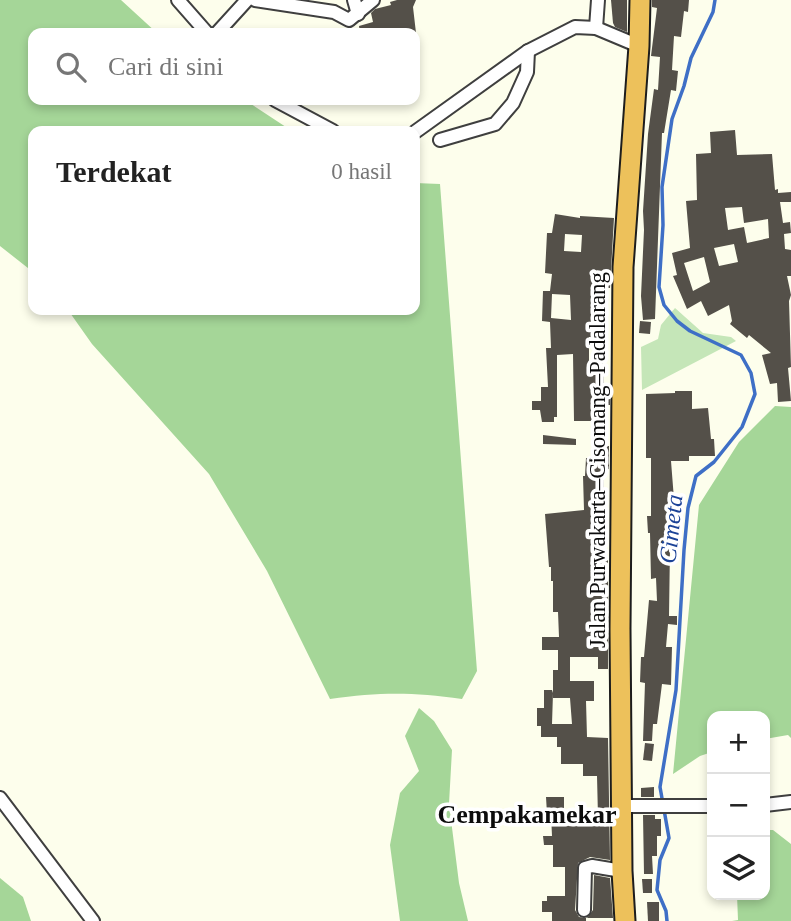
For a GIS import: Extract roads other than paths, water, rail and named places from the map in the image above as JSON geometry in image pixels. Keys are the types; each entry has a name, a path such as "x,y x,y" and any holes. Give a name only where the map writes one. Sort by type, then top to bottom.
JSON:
{"highway":[{"name":"Jalan Purwakarta–Cisomang–Padalarang","path":"625,921 622,871 620,471 623,267 640,0"}],"street":[{"path":"178,0 202,28"},
{"path":"222,28 247,0"},
{"path":"255,0 334,12 349,20 373,0"},
{"path":"354,0 358,14"},
{"path":"596,28 598,0"},
{"path":"420,128 528,51 575,27 596,28 639,46"},
{"path":"440,140 495,124 513,103 527,72 528,51"},
{"path":"284,105 324,126"},
{"path":"0,798 93,921"},
{"path":"770,804 791,802"},
{"path":"622,806 707,806"},
{"path":"584,910 585,867 622,871"}],"waterway":[{"name":"Cimeta","path":"667,921 666,911 657,890 660,860 669,838 660,787 676,690 688,508 696,476 714,462 742,427 755,394 751,373 741,355 690,331 677,321 664,305 659,287 663,225 662,187 672,119 691,58 713,12 715,0"}],"district":[{"name":"Cempakamekar","path":"527,814"}]}
